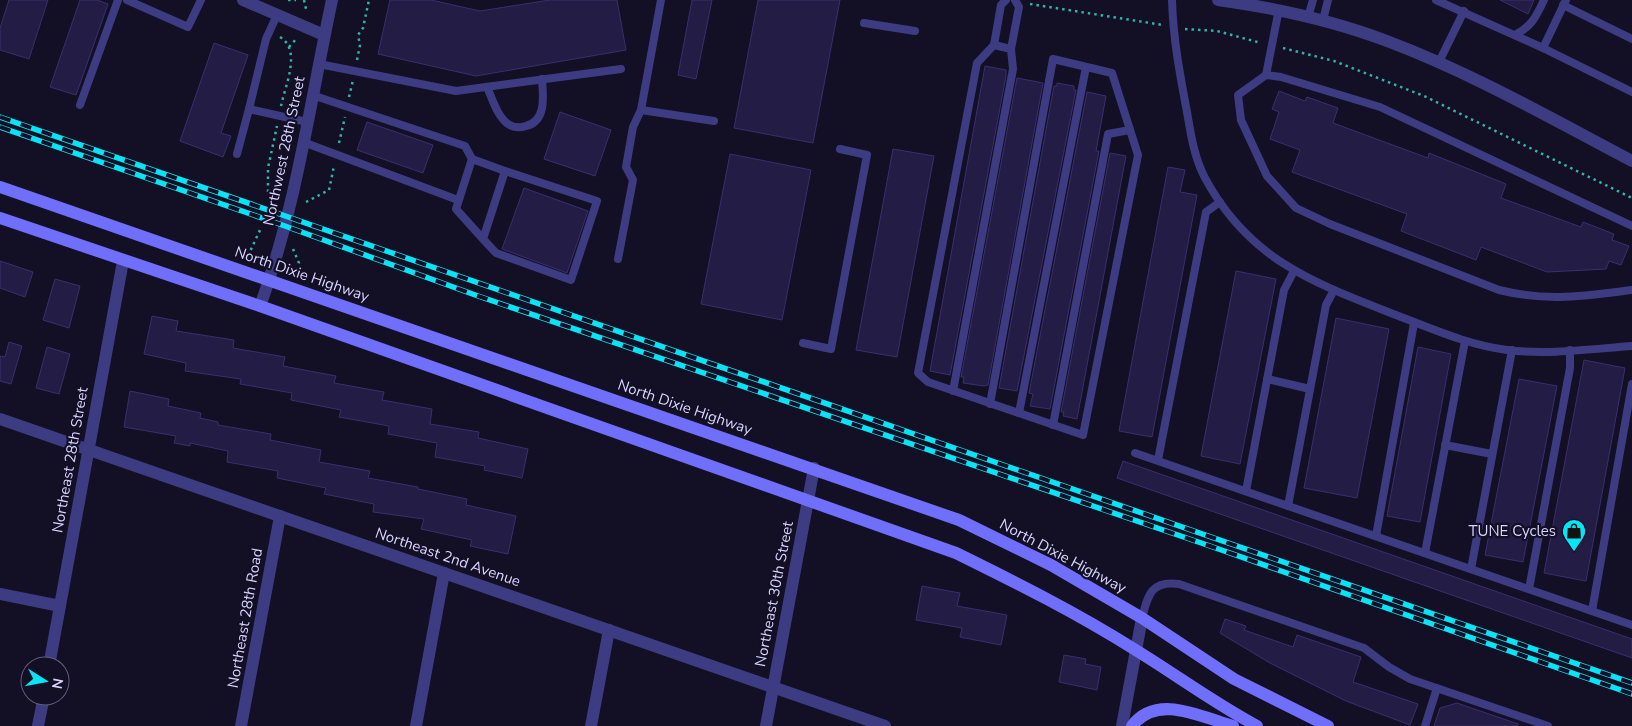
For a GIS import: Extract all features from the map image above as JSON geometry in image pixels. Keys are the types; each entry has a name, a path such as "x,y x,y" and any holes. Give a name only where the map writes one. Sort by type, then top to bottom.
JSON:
{"main road":[{"name":"North Dixie Highway","path":"0,186 959,520 1051,565 1142,618 1234,679 1328,726"},
{"path":"0,218 260,306 956,553 1048,598 1136,650 1232,713 1257,726"},
{"path":"1132,726 1148,712 1169,708 1233,726"}],"street":[{"name":"Northwest 28th Street","path":"260,306 288,217 332,0"},
{"path":"1218,0 1279,9 1308,16 1387,41 1439,62 1632,161"},
{"path":"246,1 324,35"},
{"name":"Northeast 28th Street","path":"51,656 124,261"},
{"name":"Northeast 2nd Avenue","path":"0,419 885,726"},
{"name":"Northeast 30th Street","path":"766,726 814,468"},
{"name":"Northeast 28th Road","path":"241,726 280,516"},
{"path":"416,726 444,573"},
{"path":"0,594 60,606"},
{"path":"1122,726 1142,618"},
{"path":"591,726 608,630"},
{"path":"38,726 42,706"}],"lane":[{"path":"80,105 118,0"},
{"path":"127,0 188,27 201,0"},
{"path":"618,259 633,180 626,168 633,127 642,110 662,0"},
{"path":"990,404 1053,60 1112,73 1138,155 1082,435 1019,414 990,404 953,391 928,382 918,372 977,63 994,45 1001,5 1006,0"},
{"path":"1172,0 1173,27 1196,158 1204,177 1220,202 1238,226 1260,248 1294,272 1414,323 1464,340 1512,350 1532,352 1632,346"},
{"path":"1308,16 1313,0"},
{"path":"1323,20 1328,0"},
{"path":"1436,0 1543,48 1632,92"},
{"path":"1515,35 1528,28 1534,22 1544,0"},
{"path":"953,391 1014,69 1011,49 1019,7 1015,1"},
{"path":"1543,48 1564,2 1632,39"},
{"path":"1266,75 1279,9"},
{"path":"1439,62 1464,11"},
{"path":"237,154 266,39 277,15"},
{"path":"864,23 915,31"},
{"path":"994,45 1011,49"},
{"path":"319,64 456,91 621,69"},
{"path":"1019,414 1086,67"},
{"path":"1632,226 1380,107 1281,77 1266,75 1238,95 1241,120 1267,176 1296,208 1330,224 1499,290 1514,294 1547,298 1632,290"},
{"path":"487,87 500,116 508,124 519,128 532,125 539,116 543,104 542,79"},
{"path":"312,95 465,146 472,159 597,201 571,280 496,253 456,209 472,159"},
{"path":"249,108 307,122"},
{"path":"642,110 714,121"},
{"path":"1053,425 1108,134 1130,130"},
{"path":"303,142 458,200"},
{"path":"803,343 831,349 867,155 840,149"},
{"path":"483,239 505,171"},
{"path":"1158,460 1206,212 1220,202"},
{"path":"1246,491 1284,290 1294,272"},
{"path":"1288,506 1326,305 1334,290"},
{"path":"1376,536 1414,323"},
{"path":"1425,553 1464,340"},
{"path":"1471,569 1512,350"},
{"path":"1529,589 1570,368 1570,350"},
{"path":"1267,379 1310,389"},
{"path":"1592,611 1632,384"},
{"path":"1445,446 1492,454"},
{"path":"1135,453 1632,625"},
{"path":"1142,618 1147,599 1157,585 1170,582 1179,584 1364,648 1410,679 1548,726"},
{"path":"1425,726 1437,688"}],"path":[{"path":"288,0 296,0"},
{"path":"304,0 306,9"},
{"path":"304,207 306,200 330,190 360,45 358,35 363,28 369,0"},
{"path":"1015,1 1173,27 1217,31 1334,61 1424,96 1632,198"},
{"path":"289,46 300,35"},
{"path":"248,256 260,230"},
{"path":"293,248 299,263 298,265"}],"building":[{"path":"9,0 48,0 29,59 0,50 0,28"},
{"path":"80,0 97,0 108,4 76,95 50,87"},
{"path":"390,0 431,0 480,11 550,0 617,0 626,50 476,76 378,54"},
{"path":"692,0 712,0 696,79 678,75"},
{"path":"758,0 840,0 813,143 734,128"},
{"path":"1500,0 1534,0 1528,14"},
{"path":"214,43 248,55 221,133 231,136 223,157 180,141"},
{"path":"985,66 1006,70 1006,76 950,375 930,371"},
{"path":"1017,78 1043,83 988,385 984,386 963,383 964,377 961,377"},
{"path":"1057,83 1074,86 1074,90 1076,90 1017,391 999,388 1054,86 1057,86"},
{"path":"1279,91 1305,101 1307,97 1338,108 1333,123 1428,158 1429,153 1506,184 1501,198 1581,227 1583,222 1614,234 1612,240 1629,246 1621,265 1609,261 1606,269 1547,272 1481,247 1476,260 1401,231 1407,214 1292,172 1300,150 1270,139 1279,112 1272,109"},
{"path":"1087,92 1106,96 1096,151 1099,151 1050,409 1030,406 1033,394 1029,393"},
{"path":"560,112 611,130 595,176 544,159"},
{"path":"367,122 433,145 423,173 357,150"},
{"path":"893,149 934,156 897,357 856,350"},
{"path":"1110,153 1126,156 1077,419 1063,416 1064,412 1061,412"},
{"path":"730,154 811,170 782,320 701,304"},
{"path":"1168,167 1185,170 1180,192 1197,195 1152,437 1119,431"},
{"path":"524,188 588,211 567,273 502,249"},
{"path":"0,261 33,272 25,297 0,288"},
{"path":"1236,271 1276,279 1240,464 1201,456"},
{"path":"55,279 80,286 69,328 43,320"},
{"path":"152,316 178,321 176,331 234,340 233,348 285,357 283,366 336,376 334,383 384,392 382,400 432,409 430,424 479,432 478,438 528,449 522,478 484,470 485,466 435,457 437,443 388,434 389,426 339,417 341,410 291,400 292,393 240,384 241,379 185,371 186,363 144,354"},
{"path":"1336,318 1389,329 1357,498 1304,488"},
{"path":"9,342 22,346 11,384 0,381 0,356 5,357"},
{"path":"47,347 70,354 59,394 36,388"},
{"path":"1418,347 1451,354 1420,522 1387,516"},
{"path":"1584,360 1625,368 1586,581 1544,573"},
{"path":"1519,379 1557,386 1523,562 1485,555"},
{"path":"130,391 169,399 168,406 201,413 200,418 218,422 218,425 271,434 270,440 321,450 319,462 370,471 368,478 418,487 418,489 467,499 466,505 516,516 508,554 470,546 472,540 421,529 424,519 373,512 374,504 324,494 326,488 277,478 278,471 227,462 228,451 190,443 190,446 174,443 176,436 124,427"},
{"path":"1123,461 1632,639 1632,658 1117,478"},
{"path":"922,586 960,593 957,606 1007,615 1001,645 960,637 962,628 916,620"},
{"path":"1225,619 1246,626 1244,630 1293,647 1297,635 1361,657 1353,682 1418,704 1410,725 1346,701 1270,663 1220,633"},
{"path":"1064,655 1086,659 1085,664 1101,667 1097,690 1059,682"},
{"path":"1457,703 1518,724 1518,726 1434,726 1440,708"}],"railway":[{"path":"0,117 1632,683"},
{"path":"0,127 285,226 478,296 1210,546 1632,694"}],"place":[{"name":"TUNE Cycles","path":"1574,552"}]}
